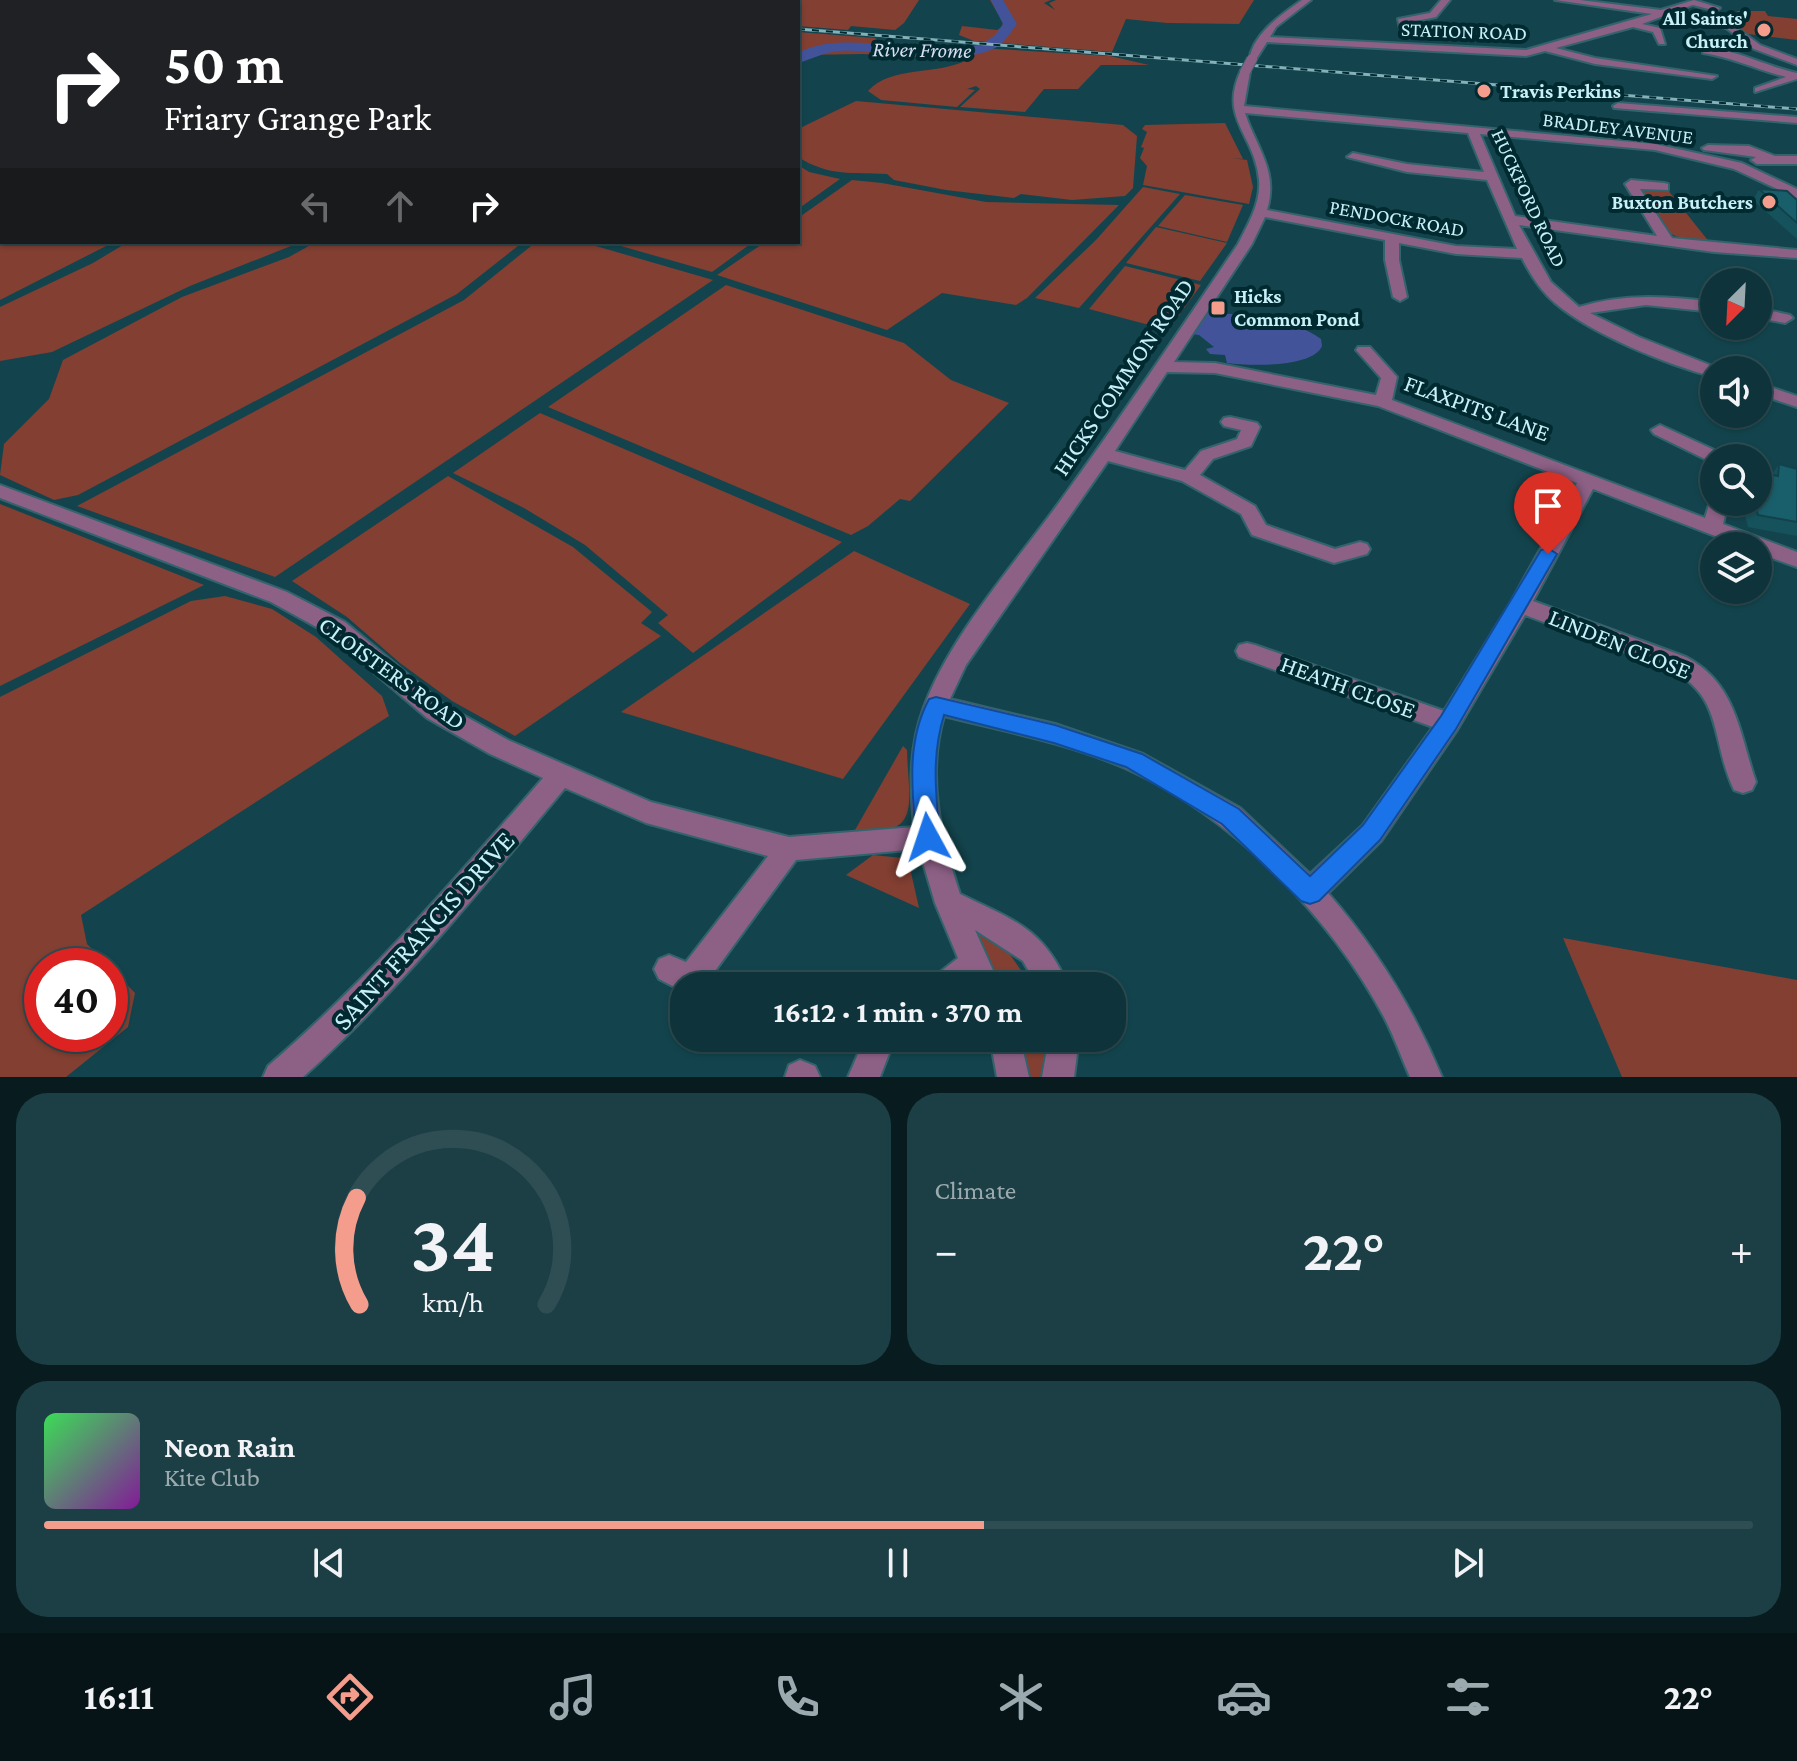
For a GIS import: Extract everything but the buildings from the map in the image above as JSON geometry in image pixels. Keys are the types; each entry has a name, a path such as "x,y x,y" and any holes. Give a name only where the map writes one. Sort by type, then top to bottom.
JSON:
{"street":[{"path":"1237,109 1238,88 1262,39 1273,25 1307,0"},
{"path":"1404,31 1401,21 1437,13 1446,0"},
{"path":"1559,0 1721,23 1765,51 1797,62"},
{"path":"1563,13 1586,8 1583,2"},
{"path":"1659,12 1692,2 1716,8"},
{"name":"STATION ROAD","path":"1262,39 1511,53 1549,49 1633,24 1659,12"},
{"path":"1633,24 1657,30 1663,39"},
{"path":"1549,49 1595,61 1712,76"},
{"path":"1706,51 1717,51 1750,65 1796,76"},
{"path":"1758,91 1796,76"},
{"path":"1618,106 1797,120"},
{"name":"BRADLEY AVENUE","path":"1237,109 1677,150 1738,166 1797,194"},
{"name":"HICKS COMMON ROAD","path":"979,972 949,903 928,837 922,774 926,737 936,705 956,661 1104,454 1245,244 1260,212 1265,173 1237,109"},
{"name":"HUCKFORD ROAD","path":"1473,131 1541,280 1559,299 1651,348 1700,367"},
{"path":"1677,150 1682,147 1749,150 1770,158 1797,160"},
{"path":"1353,157 1407,168 1493,177"},
{"path":"1738,166 1770,158"},
{"path":"1664,187 1631,184 1667,241"},
{"name":"PENDOCK ROAD","path":"1260,212 1392,240 1456,250 1528,254"},
{"path":"1512,220 1667,241 1797,254"},
{"path":"1392,240 1393,296 1417,299"},
{"path":"1579,312 1605,303 1642,299 1700,305"},
{"path":"1772,316 1785,318"},
{"name":"FLAXPITS LANE","path":"1179,344 1193,358 1215,368"},
{"path":"1364,350 1389,377 1383,402"},
{"name":"FLAXPITS LANE","path":"1164,367 1215,368 1383,402 1589,478 1797,560"},
{"path":"1772,393 1797,402"},
{"path":"1189,477 1207,455 1245,442 1251,427 1230,422"},
{"path":"1660,430 1700,450"},
{"path":"1104,454 1189,477 1248,510 1259,530 1334,556 1360,549"},
{"path":"1310,892 1372,833 1449,723 1520,605 1589,478"},
{"name":"CLOISTERS ROAD","path":"0,491 279,597 337,628 435,711 499,747 646,812 729,836 789,849 928,837"},
{"path":"1713,526 1715,516"},
{"name":"LINDEN CLOSE","path":"1520,605 1678,663 1699,674 1715,692 1743,782"},
{"name":"HEATH CLOSE","path":"1247,651 1449,723"},
{"path":"936,705 1055,734 1134,761 1231,816 1310,892 1350,939 1396,1010 1426,1077"},
{"name":"SAINT FRANCIS DRIVE","path":"279,1077 343,1021 419,940 560,776"},
{"path":"669,969 690,980 789,849"},
{"path":"949,903 1004,930 1033,951 1045,972"},
{"path":"864,1077 874,1052"},
{"path":"1008,1052 1013,1077"},
{"path":"1058,1077 1062,1052"}],"shaded area":[{"path":"800,0 919,0 904,23 895,30 851,26 848,30 800,26"},
{"path":"990,0 1051,0 1044,3 1055,10 1049,3 1056,0 1254,0 1239,24 1126,19 1112,52 974,41 959,35 962,26 997,30 1002,27 1004,17 998,14"},
{"path":"1738,11 1765,11 1768,16 1797,19 1797,40 1748,34 1722,20"},
{"path":"800,32 875,38 885,48 904,50 980,48 1110,56 1149,65 1101,65 1078,89 1044,89 1025,112 960,107 980,89 976,86 967,89 975,90 957,107 881,100 868,91 889,77 942,68 967,60 863,54 800,55"},
{"path":"856,101 1123,125 1137,136 1133,188 1125,196 1072,200 1021,194 1014,198 946,190 894,180 887,174 831,171 800,158 800,128"},
{"path":"1225,123 1243,159 1232,158 1247,160 1253,187 1249,204 1143,185 1147,166 1140,158 1147,132 1142,129 1145,125"},
{"path":"800,166 809,172 840,179 800,208"},
{"path":"852,180 986,202 1119,205 1027,298 1016,305 942,293 887,330 717,275 762,244 800,244 800,217"},
{"path":"1143,187 1180,194 1079,308 1035,298 1096,240"},
{"path":"1667,189 1710,243 1681,238 1665,229 1639,190"},
{"path":"1185,195 1243,205 1227,242 1158,226"},
{"path":"1156,227 1227,243 1200,281 1126,263"},
{"path":"0,244 110,244 0,300"},
{"path":"125,244 296,244 190,286 52,352 0,361 0,307 93,263"},
{"path":"312,244 520,244 457,294 78,495 54,500 0,475 4,444 49,399 63,360 182,297 289,257"},
{"path":"534,244 589,244 713,280 275,577 77,506 464,300"},
{"path":"614,244 750,244 712,272"},
{"path":"1125,266 1201,285 1168,330 1089,309"},
{"path":"726,285 904,343 951,380 1009,403 910,501 900,499 868,526 851,535 548,407"},
{"path":"540,413 842,542 693,653 658,623 668,615 585,545 524,508 453,473"},
{"path":"448,476 573,547 652,612 641,623 661,636 515,736 452,701 400,663 347,617 292,581"},
{"path":"0,504 204,585 0,686"},
{"path":"854,551 970,604 843,779 621,712"},
{"path":"225,596 272,609 316,637 382,696 389,716 81,915 87,944 91,948 24,948 24,1052 97,1052 66,1077 0,1077 0,697 191,601"},
{"path":"903,746 907,750 909,800 902,822 877,831 855,830"},
{"path":"873,855 902,858 910,868 919,908 846,875"},
{"path":"982,932 1006,949 1022,972 993,972 977,938"},
{"path":"1563,938 1797,980 1797,1077 1622,1077"},
{"path":"128,986 135,993 128,1027"},
{"path":"1024,1052 1046,1052 1044,1077 1031,1077"}],"water":[{"path":"1208,313 1282,321 1321,339 1322,346 1316,353 1294,362 1264,365 1227,363 1225,355 1210,354 1206,349 1214,347 1199,335 1192,334"}],"waterway":[{"name":"River Frome","path":"800,58 815,49 840,47 941,53 972,50 996,42 1010,24 997,0"}],"railway":[{"path":"800,29 1797,109"}],"place":[{"name":"All Saints' Church","path":"1764,30"},
{"name":"Travis Perkins","path":"1484,91"},
{"name":"Buxton Butchers","path":"1769,202"},
{"name":"Hicks Common Pond","path":"1218,308"}],"route":[{"path":"928,837 922,774 926,737 936,705 1055,734 1134,761 1231,816 1310,892 1372,833 1449,723 1548,554"}]}
